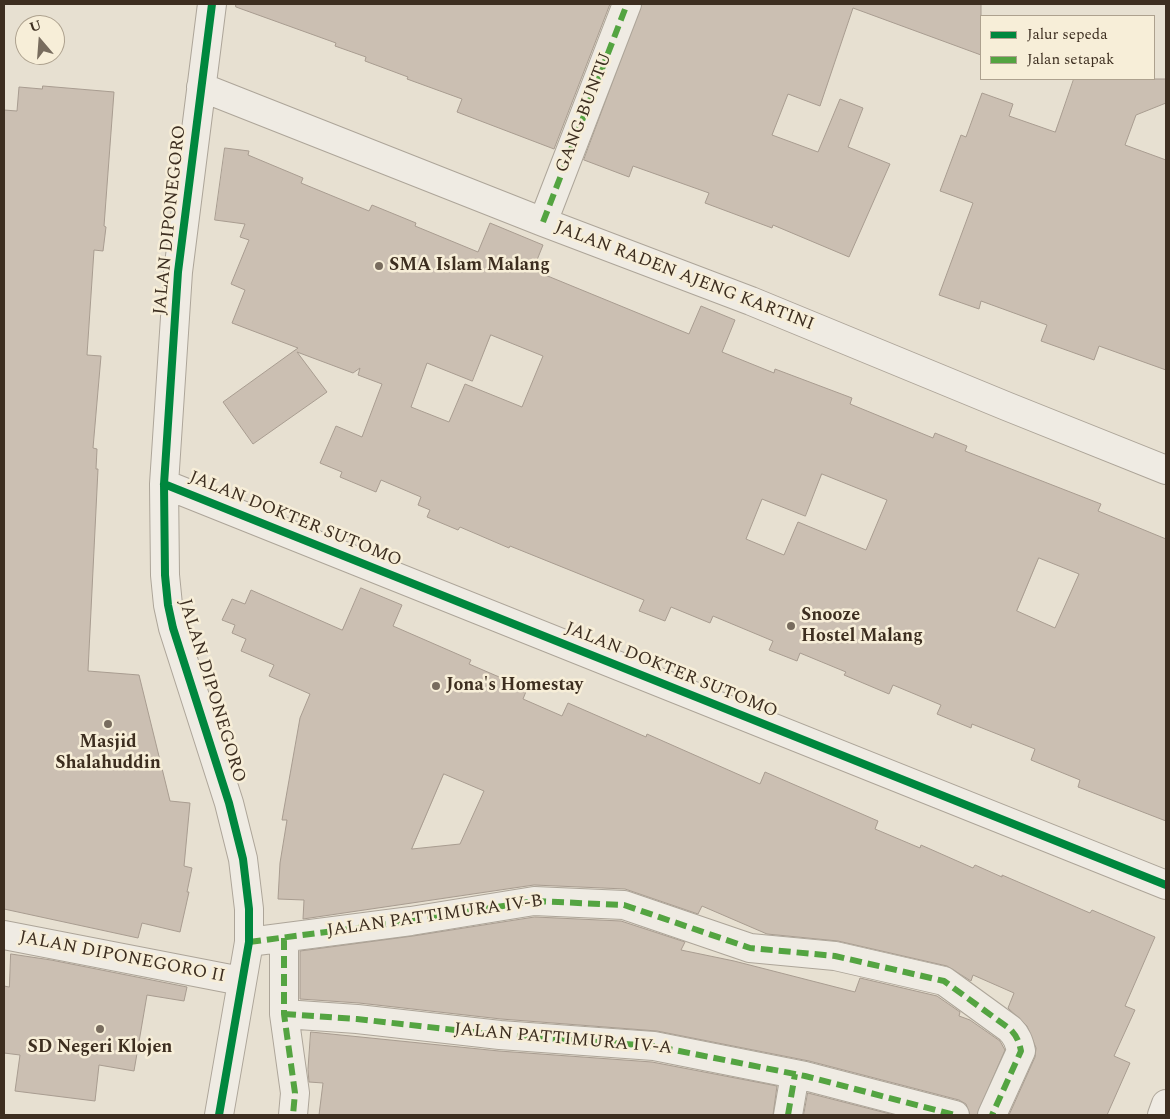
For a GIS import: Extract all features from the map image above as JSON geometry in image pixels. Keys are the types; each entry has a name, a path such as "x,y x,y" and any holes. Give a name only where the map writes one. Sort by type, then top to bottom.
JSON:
{"street":[{"name":"JALAN DIPONEGORO","path":"212,4 178,272 164,484 165,575 168,604 234,822 250,909 248,942 219,1115"},
{"name":"GANG BUNTU","path":"543,222 627,4"},
{"name":"JALAN RADEN AJENG KARTINI","path":"201,87 543,222 751,301 1166,470"},
{"name":"JALAN DOKTER SUTOMO","path":"164,484 1166,886"},
{"name":"JALAN PATTIMURA IV-B","path":"248,942 411,921 534,901 624,905 750,948 835,956 944,981 1010,1029 1017,1036 1020,1043 1021,1051 992,1115"},
{"name":"JALAN DIPONEGORO II","path":"4,935 241,982"},
{"path":"284,938 284,1014 294,1093 293,1115"},
{"name":"JALAN PATTIMURA IV-A","path":"284,1014 357,1019 500,1035 654,1046 795,1074 912,1102 955,1115"},
{"path":"788,1115 795,1074"},
{"path":"1162,1115 1166,1104"}],"building":[{"path":"236,4 610,4 554,149 457,112 462,99 407,79 408,77 365,61 366,57 335,46 336,43 236,7"},
{"path":"642,4 981,4 980,55 853,8 820,106 788,94 772,135 818,152 840,99 863,108 848,147 890,164 849,257 773,225 772,228 705,203 709,193 633,166 629,177 584,160"},
{"path":"1166,79 1166,103 1136,115 1125,145 1166,160 1166,370 1099,346 1094,360 1041,341 1047,325 981,301 979,309 939,295 973,203 940,191 961,135 966,137 982,93 1013,104 1009,116 1055,132 1074,80"},
{"path":"43,86 114,92 104,226 106,227 103,251 94,250 87,355 101,356 93,448 97,449 96,469 98,469 88,671 139,675 170,801 190,803 184,866 192,868 180,932 142,923 138,938 4,909 4,110 17,111 19,87 42,89"},
{"path":"225,148 249,151 248,155 303,178 301,183 369,211 372,205 416,223 415,226 478,252 490,223 543,245 533,270 689,334 701,306 735,320 722,352 774,373 775,369 852,398 850,404 933,438 935,433 967,446 965,451 1101,504 1098,511 1166,539 1166,821 1078,787 1080,780 1031,760 1035,749 972,724 971,728 937,714 941,705 893,685 889,694 844,675 846,672 800,653 797,661 769,650 773,641 713,616 710,623 671,607 665,621 639,611 644,600 510,546 509,548 460,527 458,530 427,517 430,510 418,505 421,497 381,480 376,492 340,477 342,472 320,463 336,426 362,437 382,384 358,375 360,368 353,373 297,352 327,392 253,444 223,402 298,348 232,323 245,290 231,284 249,240 240,237 245,224 215,220","holes":["491,335 543,356 522,407 465,384 449,422 411,407 427,363 472,381","822,474 887,500 866,550 798,522 784,555 746,539 762,499 805,516","1039,558 1079,574 1055,628 1017,611"]},
{"path":"361,588 402,605 393,626 471,660 469,664 527,689 523,699 562,716 568,703 646,737 647,734 760,784 765,772 878,821 875,829 920,848 921,845 973,868 975,865 1002,877 1002,875 1090,913 1092,910 1155,937 1125,1006 1135,1010 1114,1056 1130,1063 1107,1115 1009,1115 1035,1057 1036,1048 1027,1026 1008,1008 1014,993 973,975 971,981 947,966 838,941 767,934 702,906 698,914 625,889 534,885 303,919 304,900 278,899 280,863 287,820 282,820 300,718 310,694 269,676 274,665 241,651 246,639 232,633 235,625 222,620 232,599 245,604 251,590 342,630","holes":["444,774 484,791 460,844 412,849"]},
{"path":"535,917 621,921 685,942 681,950 734,961 855,992 860,978 937,996 960,1012 959,1016 970,1020 1000,1041 1005,1050 977,1115 970,1115 966,1104 959,1100 809,1061 657,1031 501,1019 359,1003 300,999 300,951"},
{"path":"11,954 187,987 184,1001 147,995 134,1071 99,1065 95,1101 15,1091 20,1055 4,1053 4,986 9,987"},
{"path":"311,1032 499,1051 652,1062 777,1086 773,1115 319,1115 323,1083 309,1082"},
{"path":"808,1093 894,1115 804,1115"}],"marked path":[{"path":"543,222 627,4"},
{"path":"249,942 411,921 534,901 624,905 750,948 835,956 944,981 1010,1029 1018,1042 1021,1051 992,1115"},
{"path":"284,938 284,1014 295,1093 293,1115"},
{"path":"284,1014 357,1019 500,1035 654,1046 805,1076 955,1115"},
{"path":"788,1115 795,1074"}],"cycle path":[{"path":"212,4 178,272 164,484 165,575 168,605 173,628 229,803 243,859 249,909 249,942 219,1115"},
{"path":"164,484 1166,885"}],"place":[{"name":"SMA Islam Malang","path":"379,266"},
{"name":"Snooze Hostel Malang","path":"791,626"},
{"name":"Jona's Homestay","path":"436,686"},
{"name":"Masjid Shalahuddin","path":"108,724"},
{"name":"SD Negeri Klojen","path":"100,1029"}]}
